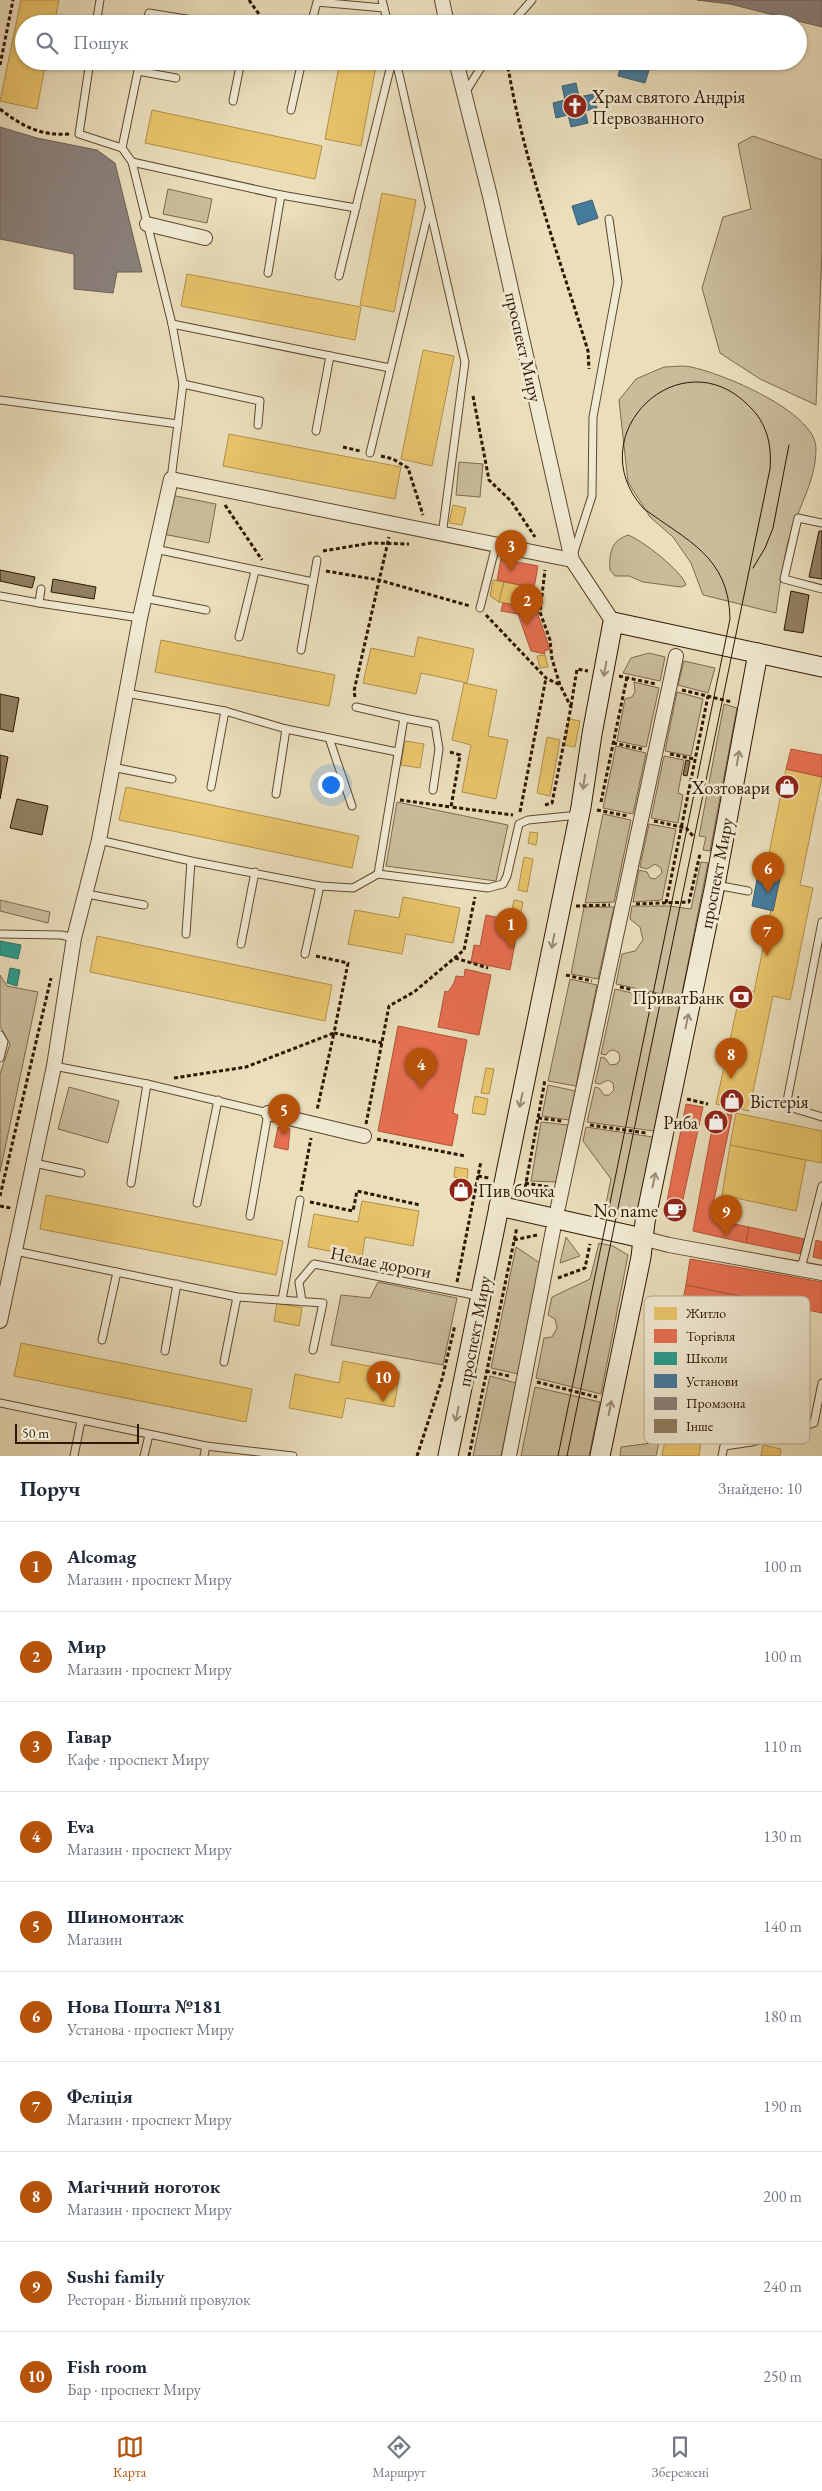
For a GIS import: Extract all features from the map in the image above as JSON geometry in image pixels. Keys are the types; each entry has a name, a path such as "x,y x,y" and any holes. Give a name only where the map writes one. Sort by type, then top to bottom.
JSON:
{"street":[{"path":"442,0 445,15"},
{"name":"проспект Миру","path":"448,1456 561,906 614,622 572,560 490,196 458,70"},
{"path":"147,224 205,238"},
{"path":"0,1321 54,1066 74,938 87,894 99,840 140,618 171,479 392,524 443,529 496,545 572,560"},
{"path":"614,622 822,667"},
{"name":"проспект Миру","path":"600,1456 641,1258 642,1238 715,884 758,653"},
{"path":"558,1207 676,656"},
{"path":"268,1113 313,1128 364,1136"},
{"path":"499,1206 642,1238 798,1270 822,1273"},
{"path":"509,1456 553,1230"}],"lane":[{"path":"98,15 100,0"},
{"path":"382,0 386,15"},
{"path":"519,15 532,0"},
{"path":"313,15 316,2 384,8"},
{"path":"149,15 149,13 161,15"},
{"path":"89,70 79,134 122,148 132,162 172,324 183,384 171,479"},
{"path":"233,102 239,70"},
{"path":"290,110 300,70"},
{"path":"339,276 390,70"},
{"path":"398,70 465,362 443,529"},
{"path":"464,94 479,70"},
{"path":"122,148 138,71 176,78"},
{"path":"132,162 281,195 356,208"},
{"path":"268,274 281,195"},
{"path":"370,453 429,206"},
{"path":"572,560 592,496 593,417 618,282 609,219"},
{"path":"172,324 390,368"},
{"path":"316,431 330,356"},
{"path":"183,384 260,401 258,425"},
{"path":"0,400 178,424"},
{"path":"822,523 798,518 784,579 822,589"},
{"path":"480,608 496,545"},
{"path":"155,549 313,582"},
{"path":"301,650 317,560"},
{"path":"239,637 255,571"},
{"path":"39,603 41,589"},
{"path":"0,596 140,618"},
{"path":"144,598 206,610"},
{"path":"126,693 225,712 286,730 397,752"},
{"path":"356,707 435,724 439,749 433,790"},
{"path":"211,787 225,712"},
{"path":"378,874 404,718"},
{"path":"276,794 286,730"},
{"path":"329,738 352,806"},
{"path":"111,767 172,779"},
{"path":"99,840 191,861 320,886 353,888 378,874 488,888 503,884 507,876 520,824 579,815"},
{"path":"186,934 191,861"},
{"path":"240,944 255,872"},
{"path":"715,884 748,891"},
{"path":"305,954 320,886"},
{"path":"87,894 144,905"},
{"path":"822,922 786,1106 822,1117"},
{"path":"0,934 61,935 74,938"},
{"path":"0,1035 4,1042 0,1058"},
{"path":"54,1066 148,1084 268,1113 250,1216"},
{"path":"131,1183 148,1084"},
{"path":"197,1203 218,1100"},
{"path":"34,1163 81,1173"},
{"path":"798,1270 803,1261 822,1186"},
{"path":"282,1300 300,1200"},
{"path":"14,1250 237,1297 323,1303 313,1350"},
{"name":"Немає дороги","path":"302,1302 299,1282 314,1264 480,1296"},
{"path":"102,1340 117,1272"},
{"path":"165,1351 177,1284"},
{"path":"224,1362 237,1297"},
{"path":"810,1424 814,1423 822,1383"},
{"path":"0,1403 206,1446 293,1456"},
{"path":"74,1456 81,1421"},
{"path":"144,1456 149,1435"},
{"path":"722,1456 724,1446 738,1444"},
{"path":"204,1456 206,1446"},
{"path":"245,1450 262,1456"}],"path":[{"path":"0,65 14,0"},
{"path":"249,0 260,15"},
{"path":"508,70 512,94 542,208 585,342 589,370"},
{"path":"0,109 19,124 51,135 79,134"},
{"path":"471,389 489,480 511,501 547,556 540,612 560,685 571,707"},
{"path":"343,447 393,459 408,468 424,519 443,529"},
{"path":"214,488 271,574"},
{"path":"356,707 354,691 392,524"},
{"path":"317,560 321,551 371,543 415,544"},
{"path":"316,569 379,580 480,608 546,678 560,685"},
{"path":"536,808 552,803 577,669 626,677 747,705"},
{"path":"597,820 626,677"},
{"path":"520,814 546,678"},
{"path":"666,903 708,696"},
{"path":"439,749 460,755 451,807"},
{"path":"390,798 508,815 528,811"},
{"path":"561,906 688,902 700,854"},
{"path":"578,914 582,896"},
{"path":"465,1156 364,1136 388,1006 414,992 464,950 473,902"},
{"path":"300,1200 313,1128 348,963 305,954"},
{"path":"454,958 488,968"},
{"path":"564,984 567,966"},
{"path":"0,1196 52,974"},
{"path":"566,975 691,1003"},
{"path":"171,1078 246,1067 334,1033 382,1043"},
{"path":"469,1456 520,1211 545,1079"},
{"path":"683,1098 708,1104"},
{"path":"538,1118 663,1135"},
{"path":"455,1291 481,1161"},
{"path":"308,1201 353,1211 357,1192 420,1205"},
{"path":"544,1283 585,1268 591,1239"},
{"path":"417,1456 442,1379 457,1318"}],"shaded area":[{"path":"753,136 822,160 822,249 816,405 760,379 720,353 702,288 723,217 751,209 738,144"},
{"path":"168,189 212,199 207,223 163,214"},
{"path":"664,367 691,367 723,377 743,386 784,408 812,434 816,448 813,474 787,546 776,613 703,595 691,563 673,537 650,517 628,482 619,400 636,379"},
{"path":"459,462 483,464 480,497 456,495"},
{"path":"171,495 216,504 209,543 163,534"},
{"path":"628,535 670,564 686,585 681,587 643,582 629,576 615,576 610,570 612,548 618,541"},
{"path":"649,653 665,657 660,681 623,673 631,658"},
{"path":"684,661 715,668 708,693 678,685"},
{"path":"634,682 659,688 646,747 617,741 625,699 632,697 635,692"},
{"path":"677,692 703,699 691,756 665,751"},
{"path":"724,704 737,708 710,851 703,850 706,837 699,836"},
{"path":"616,746 646,753 633,814 603,808"},
{"path":"664,756 684,760 678,793 683,795 678,823 651,818"},
{"path":"397,802 508,825 496,881 386,866"},
{"path":"603,814 631,820 614,902 585,903"},
{"path":"649,824 676,829 662,900 633,902 639,870 647,872 650,878 655,879 662,873 661,868 655,864 647,869 640,867"},
{"path":"701,862 708,863 681,998 616,984 622,954 635,951 643,940 640,927 630,919 632,906 669,906 691,909"},
{"path":"0,900 50,912 48,923 0,911"},
{"path":"584,907 614,907 598,979 571,974"},
{"path":"0,975 7,986 38,992 0,1172 0,1074 10,1044 0,1026"},
{"path":"570,979 597,985 576,1086 548,1081"},
{"path":"615,989 680,1004 654,1131 587,1122 595,1087 599,1088 604,1095 609,1095 614,1090 613,1083 608,1080 600,1084 595,1083 601,1057 605,1058 610,1065 617,1064 620,1060 619,1053 614,1050 609,1051 606,1055 601,1054"},
{"path":"548,1085 575,1091 569,1120 542,1116"},
{"path":"69,1087 119,1101 108,1143 58,1129"},
{"path":"541,1122 568,1125 556,1182 531,1181"},
{"path":"586,1127 653,1137 637,1213 632,1218 604,1213 611,1179 583,1141"},
{"path":"566,1237 580,1256 560,1263"},
{"path":"599,1243 613,1246 628,1255 601,1394 536,1378 544,1338 552,1337 557,1328 555,1319 548,1315 552,1297 590,1279"},
{"path":"516,1247 540,1263 518,1374 491,1368"},
{"path":"378,1282 457,1298 443,1365 331,1345 341,1295 370,1298"},
{"path":"490,1376 516,1383 501,1456 473,1456"},
{"path":"535,1387 600,1402 589,1456 521,1456"},
{"path":"659,1444 656,1456 620,1456 621,1447"}],"building: Житло":[{"path":"21,0 59,0 56,15 18,15"},
{"path":"15,29 15,70 44,70 37,109 0,101"},
{"path":"338,70 375,70 361,146 325,139"},
{"path":"152,110 322,146 315,179 145,143"},
{"path":"382,193 416,200 394,312 360,305"},
{"path":"187,274 361,307 355,340 181,306"},
{"path":"423,350 454,356 432,466 401,459"},
{"path":"229,434 401,467 395,499 223,466"},
{"path":"453,505 466,508 462,525 449,523"},
{"path":"493,580 504,582 499,602 490,596"},
{"path":"504,582 534,588 530,608 499,602"},
{"path":"418,637 474,649 467,683 421,673 416,694 363,683 371,648 414,657"},
{"path":"161,640 335,675 329,706 155,672"},
{"path":"545,655 548,667 540,668 537,656"},
{"path":"464,683 497,690 488,736 508,740 496,799 462,792 471,745 452,740"},
{"path":"569,719 580,721 575,747 565,745"},
{"path":"547,737 560,740 550,796 537,793"},
{"path":"405,741 424,744 420,768 401,765"},
{"path":"786,769 822,777 800,885 813,888 790,1000 773,996 749,1111 716,1104 741,989 754,992 777,881 764,878"},
{"path":"126,787 359,836 352,868 119,820"},
{"path":"530,832 538,833 536,845 528,843"},
{"path":"524,857 533,859 527,892 518,890"},
{"path":"403,897 460,908 453,943 406,934 402,954 348,944 355,910 399,918"},
{"path":"514,900 523,902 519,922 510,920"},
{"path":"97,936 332,985 325,1021 90,972"},
{"path":"486,1068 494,1069 489,1094 481,1093"},
{"path":"475,1096 488,1099 485,1115 472,1113"},
{"path":"736,1113 822,1131 822,1163 730,1145"},
{"path":"730,1145 806,1160 796,1211 722,1195"},
{"path":"455,1167 468,1169 467,1180 454,1177"},
{"path":"46,1195 283,1241 276,1275 40,1229"},
{"path":"362,1201 419,1211 413,1246 365,1237 362,1257 308,1247 314,1214 358,1222"},
{"path":"277,1303 302,1308 299,1326 274,1321"},
{"path":"21,1343 252,1389 246,1422 14,1376"},
{"path":"343,1361 400,1372 394,1407 346,1398 342,1418 289,1408 295,1374 339,1383"},
{"path":"664,1444 701,1444 699,1456 662,1456"},
{"path":"763,1445 781,1449 780,1456 761,1456"}],"building: Торгівля":[{"path":"501,559 538,566 534,588 497,580"},
{"path":"503,603 539,609 538,615 550,649 544,651 545,654 531,651 518,614 501,611"},
{"path":"791,749 822,755 822,777 786,769"},
{"path":"486,915 519,922 510,970 471,962 474,945 480,946"},
{"path":"465,969 491,975 479,1035 438,1027 445,991 448,992 456,976 464,977"},
{"path":"398,1026 467,1040 453,1113 458,1115 452,1146 378,1131"},
{"path":"686,1104 703,1107 680,1213 665,1211"},
{"path":"715,1112 732,1115 710,1219 749,1227 746,1243 693,1231"},
{"path":"278,1127 290,1129 288,1150 274,1147"},
{"path":"749,1227 804,1239 801,1254 746,1243"},
{"path":"816,1240 822,1242 822,1259 813,1257"},
{"path":"690,1259 822,1282 822,1313 810,1311 810,1296 739,1296 686,1285"},
{"path":"686,1285 739,1296 684,1296"}],"building: Школи":[{"path":"0,941 21,945 18,959 0,955"},
{"path":"10,968 20,970 17,986 7,983"}],"building: Установи":[{"path":"620,70 649,70 645,83 618,76"},
{"name":"Храм святого Андрія Первозванного","path":"576,83 579,97 594,94 597,108 585,111 588,123 571,127 568,115 556,118 553,103 565,100 562,86"},
{"path":"592,200 598,218 578,225 572,206"},
{"path":"758,874 780,879 773,911 752,906"}],"building: Промзона":[{"path":"697,0 822,0 822,27 807,23 807,15 774,15 730,4"},
{"path":"0,127 37,138 97,150 115,163 142,272 117,272 113,293 74,289 74,254 0,239"}],"building: Інше":[{"path":"819,531 822,531 822,579 809,577"},
{"path":"0,570 35,577 32,588 0,581"},
{"path":"53,579 96,587 94,599 51,592"},
{"path":"791,591 809,595 803,633 784,630"},
{"path":"0,694 19,698 13,732 0,729"},
{"path":"0,755 8,757 0,799"},
{"path":"686,760 690,761 687,776 683,775"},
{"path":"17,799 48,806 42,835 10,828"}],"tram line":[{"path":"558,1456 730,619 728,597 714,565 690,541 643,508 626,479 623,451 630,425 646,403 668,388 695,382 722,387 749,406 760,420 767,435 770,451 770,469 567,1456"},
{"path":"753,568 765,548 773,528 789,445"}],"place":[{"name":"Храм святого Андрія Первозванного","path":"575,106"},
{"name":"Гавар","path":"511,571"},
{"name":"Мир","path":"527,625"},
{"name":"Хозтовари","path":"787,787"},
{"name":"Нова Пошта №181","path":"768,893"},
{"name":"Alcomag","path":"511,949"},
{"name":"Феліція","path":"767,956"},
{"name":"ПриватБанк","path":"741,997"},
{"name":"Магічний ноготок","path":"731,1079"},
{"name":"Eva","path":"421,1089"},
{"name":"Вістерія","path":"732,1101"},
{"name":"Риба","path":"716,1122"},
{"name":"Шиномонтаж","path":"284,1135"},
{"name":"Пив бочка","path":"461,1190"},
{"name":"No name","path":"675,1210"},
{"name":"Sushi family","path":"726,1236"},
{"name":"Fish room","path":"383,1402"}]}
